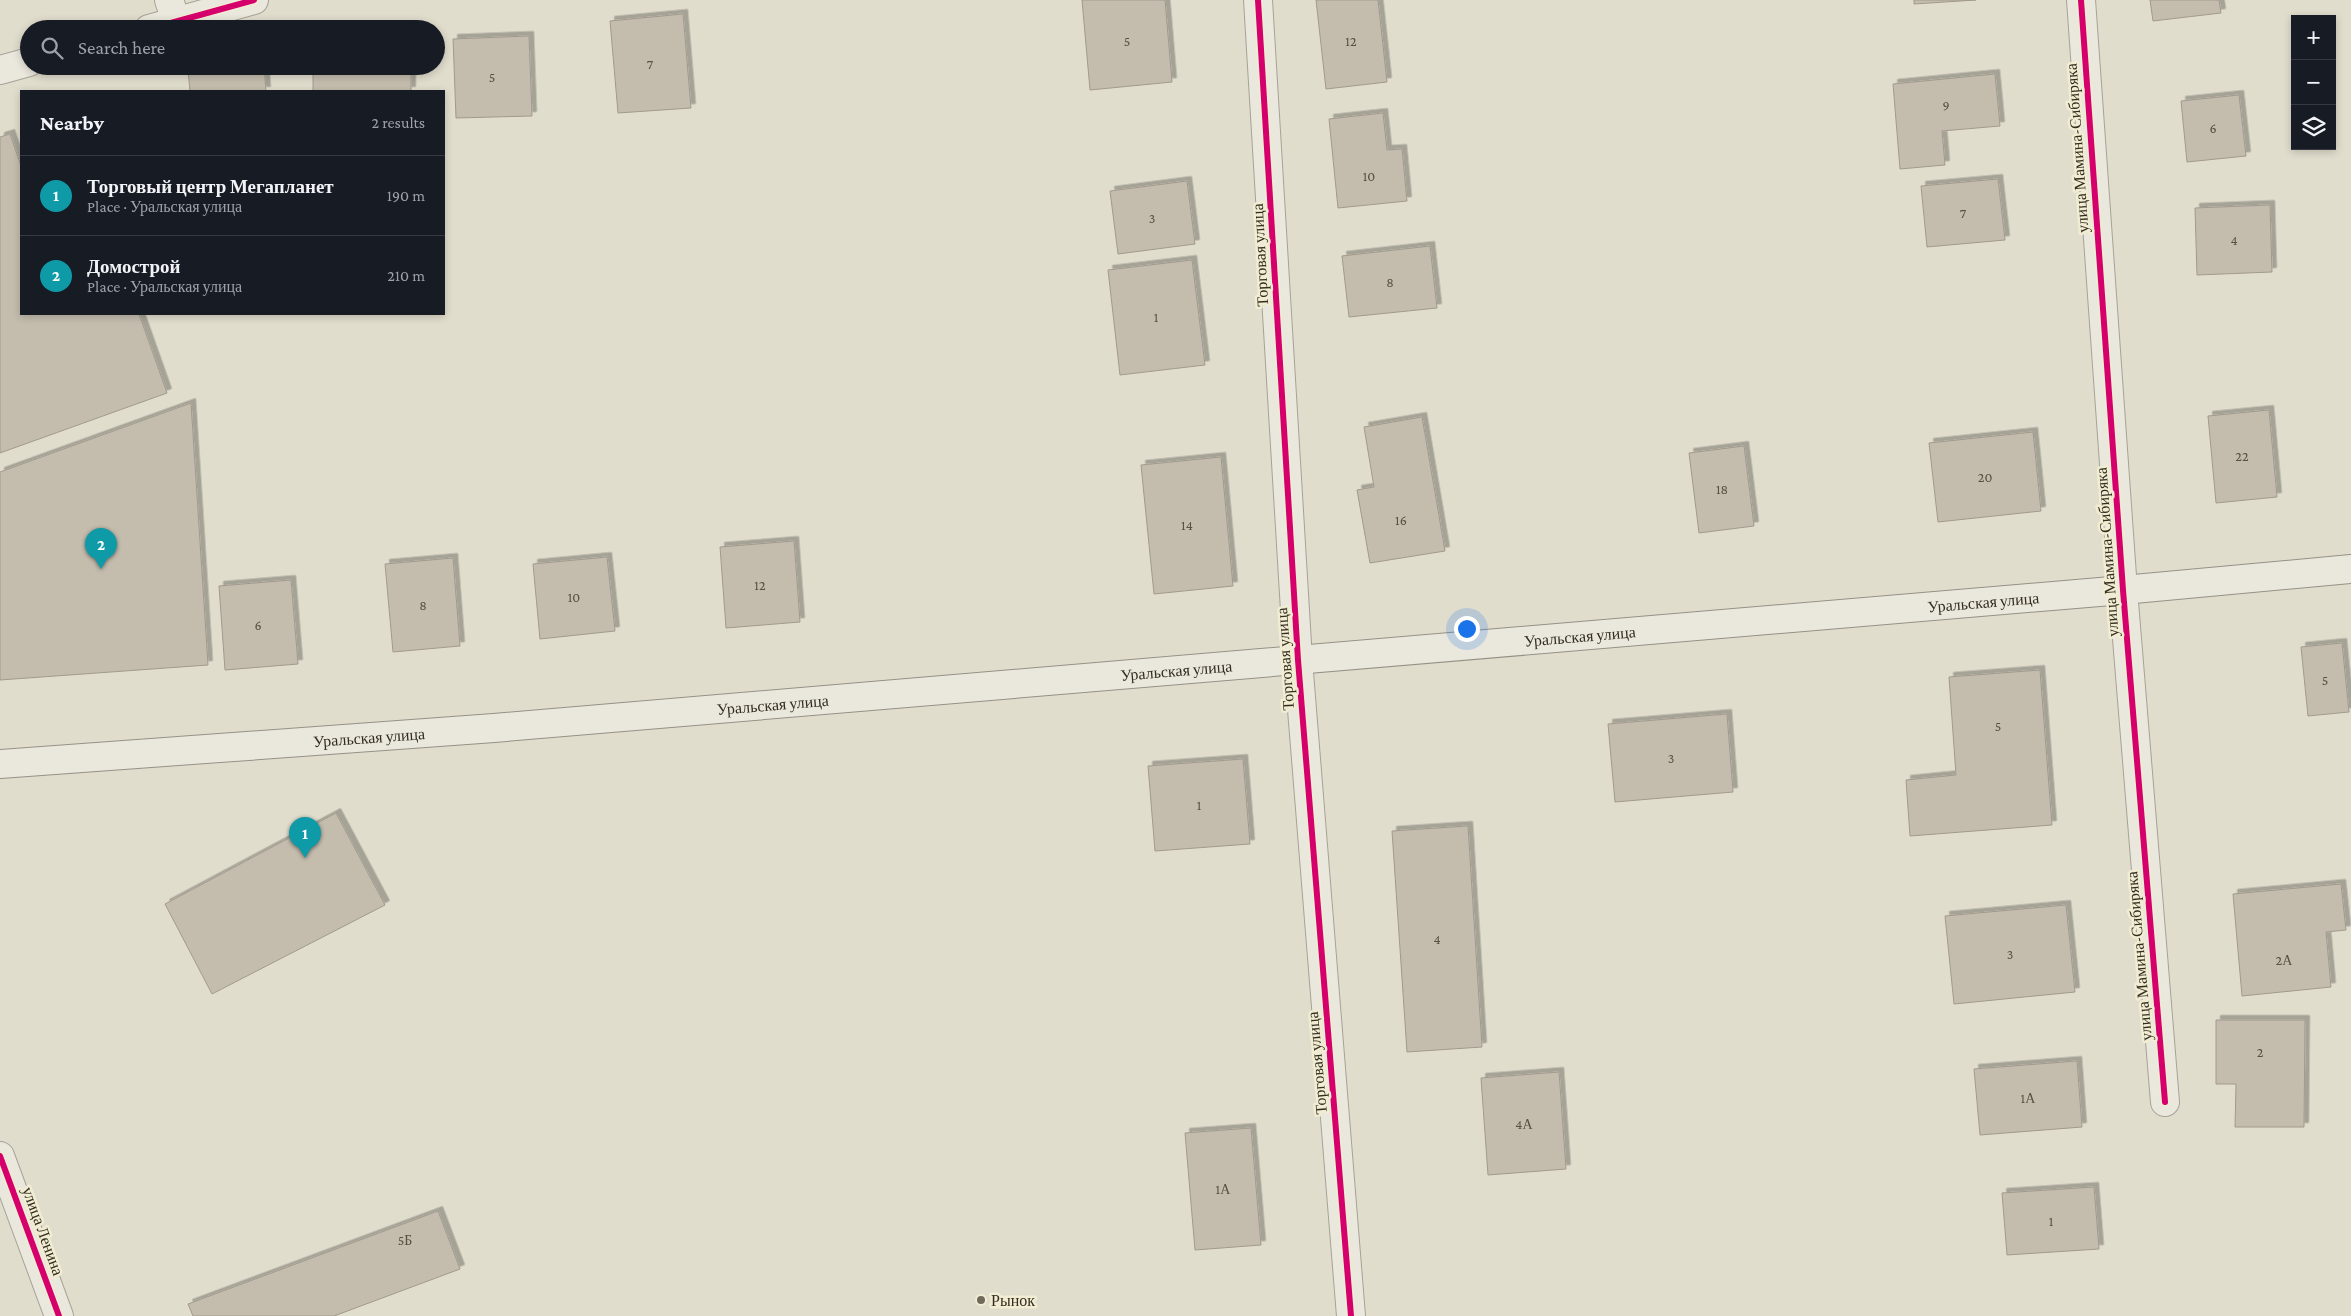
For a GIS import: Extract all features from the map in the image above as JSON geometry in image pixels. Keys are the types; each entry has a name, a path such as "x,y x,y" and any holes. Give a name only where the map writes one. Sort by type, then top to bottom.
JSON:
{"street":[{"path":"161,20 173,11 254,0"},
{"name":"Торговая улица","path":"1258,0 1298,660 1350,1316"},
{"name":"улица Мамина-Сибиряка","path":"2081,0 2123,590 2165,1102"},
{"path":"0,70 20,64"},
{"name":"Уральская улица","path":"0,764 504,727 2351,569"},
{"name":"улица Ленина","path":"0,1156 59,1316"}],"building":[{"path":"1082,0 1165,0 1172,82 1090,90"},
{"path":"1316,0 1378,0 1387,82 1326,89"},
{"path":"1914,0 1976,0 1914,4"},
{"path":"2150,0 2219,0 2221,13 2153,21"},
{"path":"683,14 691,108 618,113 610,21"},
{"path":"529,36 532,116 456,118 453,39"},
{"path":"1995,74 2000,126 1942,131 1945,165 1900,169 1893,84"},
{"path":"188,75 265,75 266,90 190,90"},
{"path":"313,75 411,75 411,90 313,90"},
{"path":"2239,95 2246,156 2187,162 2181,101"},
{"path":"1383,113 1387,150 1402,149 1407,201 1338,208 1329,119"},
{"path":"10,134 20,163 20,315 139,315 167,393 0,453 0,137"},
{"path":"1998,179 2005,240 1927,247 1921,186"},
{"path":"1187,181 1195,244 1118,254 1110,191"},
{"path":"2270,205 2272,272 2197,275 2195,208"},
{"path":"1430,246 1437,308 1349,317 1342,256"},
{"path":"1192,260 1205,365 1120,375 1108,270"},
{"path":"191,403 208,665 0,680 0,472"},
{"path":"2269,410 2277,497 2216,503 2208,416"},
{"path":"1422,417 1445,551 1370,563 1357,490 1374,487 1364,427"},
{"path":"2033,432 2041,511 1938,522 1929,443"},
{"path":"1744,446 1754,526 1699,533 1689,453"},
{"path":"1221,457 1233,586 1154,594 1141,465"},
{"path":"794,541 800,622 726,628 720,547"},
{"path":"607,557 615,631 540,639 533,564"},
{"path":"453,558 460,646 393,652 385,564"},
{"path":"291,580 298,664 225,670 219,586"},
{"path":"2342,643 2349,712 2308,716 2301,647"},
{"path":"2040,670 2052,825 1910,836 1906,780 1956,775 1949,677"},
{"path":"1727,714 1733,792 1615,802 1608,724"},
{"path":"1243,759 1250,844 1155,851 1148,766"},
{"path":"336,813 385,905 212,994 165,904"},
{"path":"1468,826 1482,1047 1407,1052 1392,831"},
{"path":"2341,884 2346,930 2326,932 2331,987 2242,996 2233,894"},
{"path":"2066,905 2075,992 1954,1004 1945,916"},
{"path":"2216,1020 2305,1020 2304,1127 2235,1127 2236,1084 2216,1084"},
{"path":"2077,1061 2082,1127 1980,1135 1974,1069"},
{"path":"1559,1072 1566,1169 1488,1175 1481,1078"},
{"path":"1251,1128 1261,1245 1195,1250 1185,1133"},
{"path":"2094,1187 2099,1249 2007,1255 2002,1193"},
{"path":"438,1211 460,1269 334,1316 193,1316 188,1304"}],"cycle path":[{"path":"182,20 254,0"},
{"path":"1258,0 1298,660 1351,1316"},
{"path":"2081,0 2123,590 2165,1102"},
{"path":"0,1156 59,1316"}],"place":[{"name":"Домострой","path":"101,569"},
{"name":"Торговый центр Мегапланет","path":"305,858"},
{"name":"Рынок","path":"981,1300"}]}
